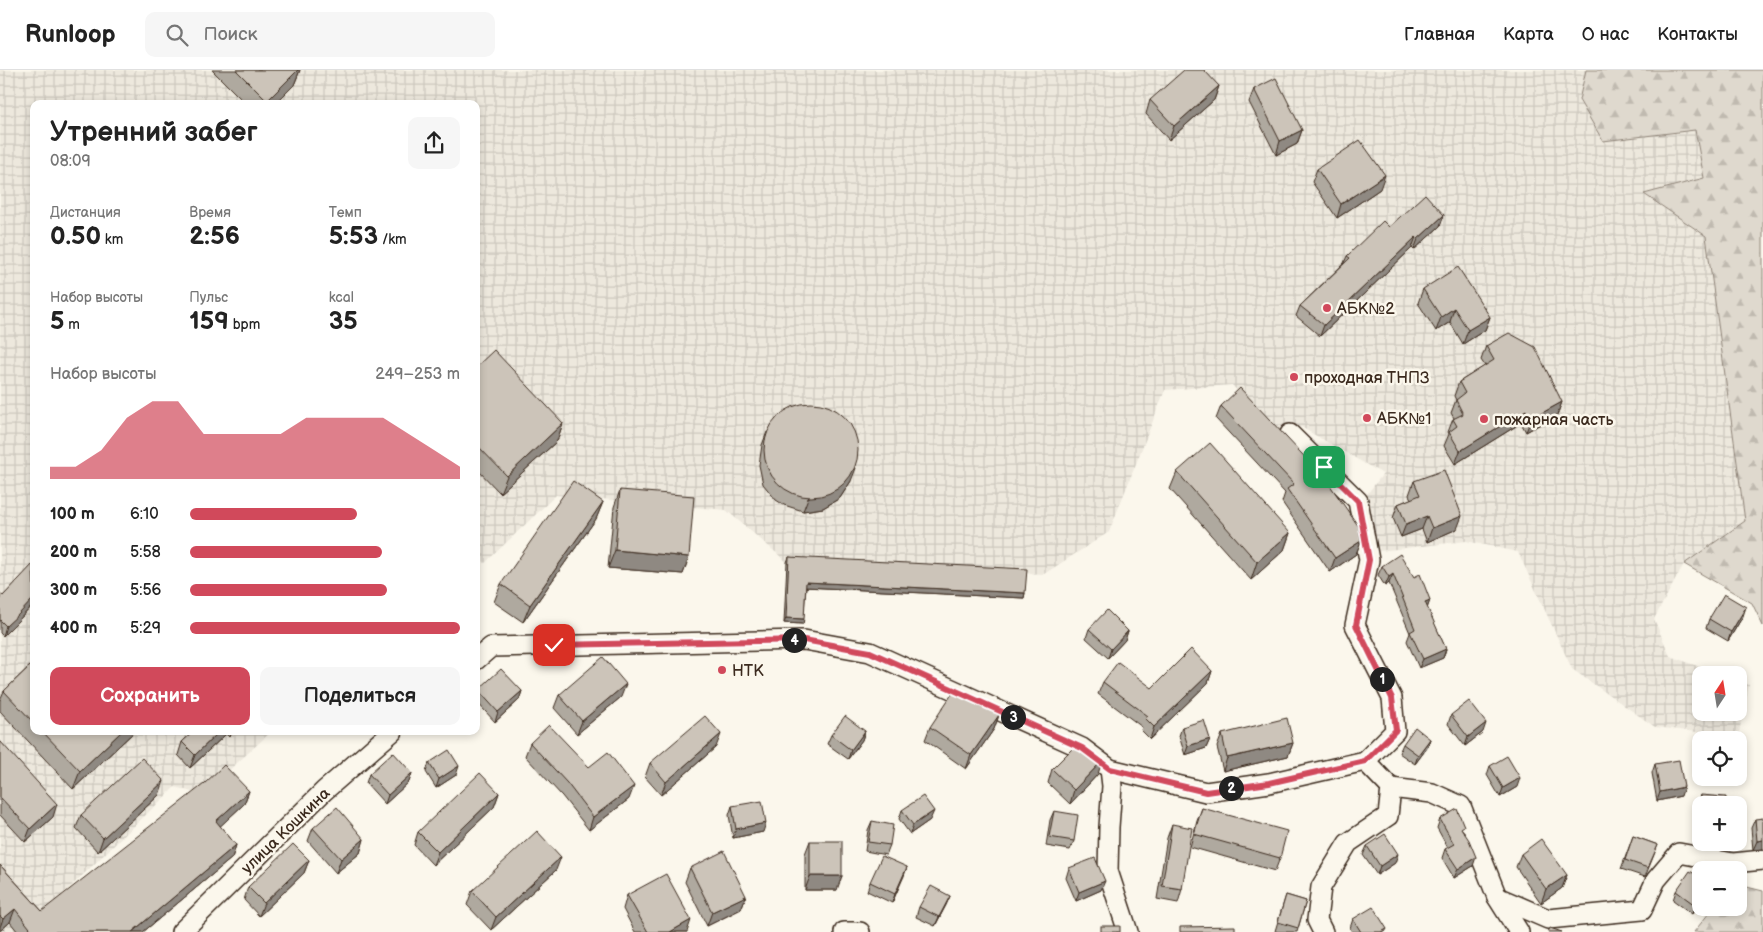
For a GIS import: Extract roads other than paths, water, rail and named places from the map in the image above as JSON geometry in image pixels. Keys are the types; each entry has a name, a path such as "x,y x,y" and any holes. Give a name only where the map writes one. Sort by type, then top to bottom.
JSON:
{"street":[{"path":"480,657 491,647 804,640 870,652 1082,748 1110,769 1206,792 1269,783 1365,761 1396,730 1392,698 1356,625 1369,560 1358,501 1290,434"},
{"name":"улица Кошкина","path":"182,932 324,791 388,735"},
{"path":"1365,761 1391,788 1432,793 1461,806 1497,897 1519,932"},
{"path":"1110,769 1112,786 1108,871 1128,932"},
{"path":"1323,932 1317,920 1321,887 1348,843 1388,816 1391,788"},
{"path":"1497,897 1548,919 1642,910 1656,880 1679,852 1733,863 1763,860"},
{"path":"844,932 860,932"}],"place":[{"name":"АБК№2","path":"1327,308"},
{"name":"проходная ТНПЗ","path":"1294,377"},
{"name":"АБК№1","path":"1367,418"},
{"name":"пожарная часть","path":"1484,419"},
{"name":"НТК","path":"722,670"}]}
